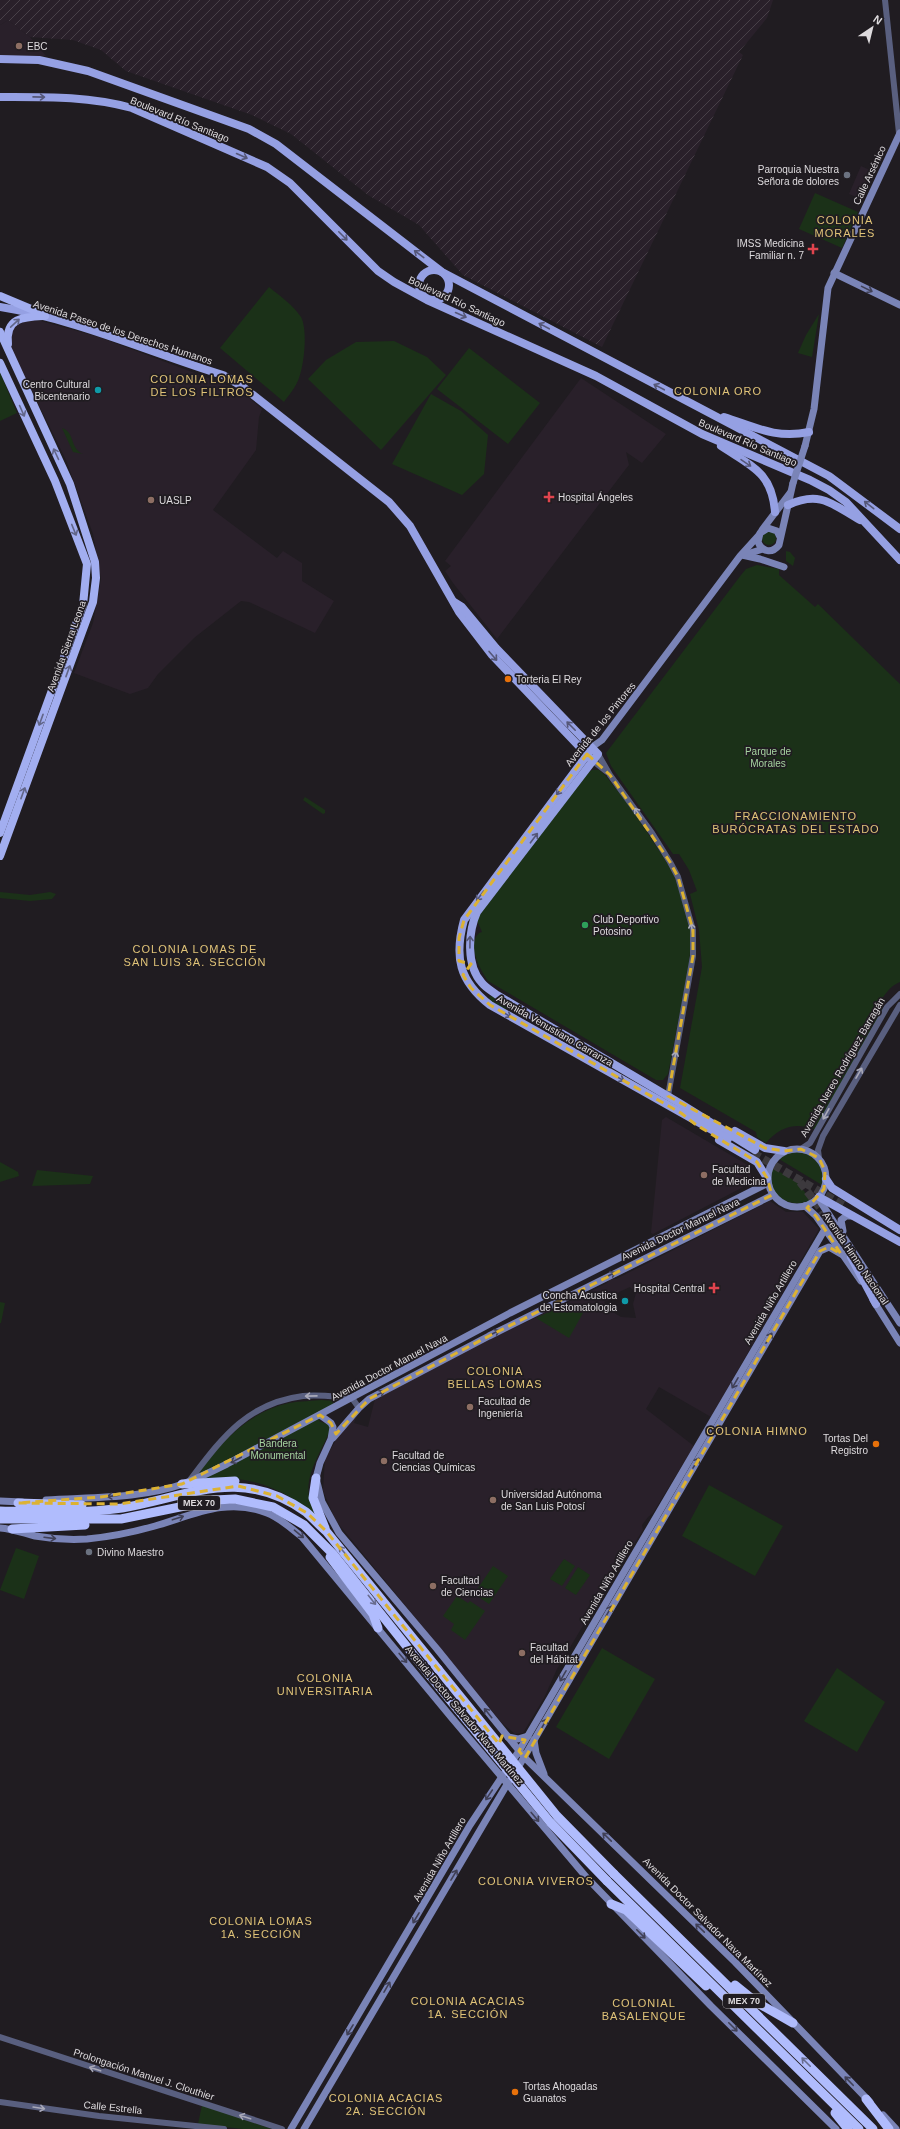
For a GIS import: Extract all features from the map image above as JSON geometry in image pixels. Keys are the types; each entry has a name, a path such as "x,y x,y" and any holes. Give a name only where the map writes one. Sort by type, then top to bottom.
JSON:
{"highway":[{"path":"0,296 45,316"},
{"path":"10,353 8,336 13,324 20,318 45,316"},
{"name":"Avenida Sierra Leona","path":"0,332 64,471 89,540 96,578 93,602 10,817 0,833"},
{"name":"Avenida Sierra Leona","path":"0,363 59,490 87,564 82,605 10,817 0,856"},
{"path":"42,456 55,472 64,471"},
{"path":"59,490 67,498 89,540"},
{"path":"316,1478 313,1498 326,1531"},
{"path":"186,1482 236,1482 258,1490"},
{"name":"Avenida Doctor Salvador Nava Martínez","path":"68,1515 157,1501 198,1490 238,1486 277,1496 307,1513 326,1531 557,1816 873,2129"},
{"name":"Avenida Doctor Salvador Nava Martínez","path":"68,1515 121,1519 214,1500 235,1499 273,1507 304,1525 319,1538 374,1603 431,1677 550,1822 607,1881 859,2129"},
{"path":"18,1503 96,1506 157,1501"},
{"name":"MEX 70","path":"0,1511 68,1515"},
{"path":"12,1529 135,1522 161,1512"},
{"name":"MEX 70","path":"0,1518 68,1515"},
{"path":"319,1538 337,1569 373,1614 378,1628"},
{"path":"611,1904 626,1910 702,1983 739,2011"},
{"path":"698,1956 756,2002 793,2023"},
{"path":"801,2072 848,2129"},
{"path":"866,2099 890,2129"}],"main road":[{"name":"Boulevard Río Santiago","path":"0,60 39,60 88,71 249,129 276,144 442,272 829,476 900,529"},
{"name":"Boulevard Río Santiago","path":"0,97 75,98 113,103 132,108 267,167 290,183 378,271 394,282 427,300 576,366 702,434 810,480 846,502 900,560"},
{"name":"Calle Arsénico","path":"780,537 793,483 809,432 814,409 828,288 899,133"},
{"path":"434,270 442,272 449,280 448,290 440,300 427,300 421,293 419,286 421,278 428,271 434,270"},
{"path":"834,273 900,305"},
{"name":"Avenida Paseo de los Derechos Humanos","path":"0,306 45,316 223,375 244,387 389,502 410,526 454,602 462,607 496,648 596,758"},
{"path":"708,413 762,431 786,434 809,432"},
{"path":"702,434 744,461 765,477 771,487 774,497 775,512"},
{"name":"Calle Arsénico","path":"760,533 791,491"},
{"path":"788,505 807,499 821,499 868,524"},
{"path":"768,528 774,529 780,537 780,543 777,548 769,551 764,549 758,542 760,533 768,528"},
{"name":"Avenida de los Pintores","path":"507,867 590,751 602,740 760,533"},
{"path":"741,556 764,549"},
{"path":"741,556 760,559 784,567"},
{"path":"596,758 602,740"},
{"name":"Avenida de los Pintores","path":"507,867 596,758"},
{"name":"Avenida Venustiano Carranza","path":"507,867 477,912 473,921 470,948 474,971 482,983 497,995 668,1096 754,1151 490,1005 471,988 463,975 459,961 459,938 464,920 507,867"},
{"path":"459,961 467,962 472,960"},
{"path":"463,975 468,970 474,971"},
{"path":"681,1104 702,1112 765,1148 784,1151 801,1149 809,1151 819,1158 826,1170 824,1189 819,1198 805,1206 787,1206 773,1195 768,1180 757,1162 695,1124 681,1112"},
{"path":"768,1180 772,1162 784,1151"},
{"name":"Avenida Doctor Manuel Nava","path":"2,1502 18,1503 102,1498 144,1492 186,1482 227,1464 320,1416 576,1278 768,1180"},
{"path":"826,1180 832,1188 900,1231"},
{"name":"Avenida Doctor Manuel Nava","path":"331,1440 359,1408 369,1400 496,1332 773,1195"},
{"path":"819,1198 900,1242"},
{"name":"Avenida Himno Nacional","path":"819,1198 900,1323"},
{"path":"900,1231 844,1204 900,1242"},
{"name":"Avenida Himno Nacional","path":"805,1206 816,1216 876,1304 900,1343"},
{"path":"847,1240 841,1220 846,1216 853,1216"},
{"name":"Avenida Niño Artillero","path":"292,2129 470,1825 528,1736 596,1626 754,1357 825,1229"},
{"name":"Avenida Niño Artillero","path":"754,1357 820,1251 830,1247 841,1254"},
{"path":"851,1257 876,1304"},
{"path":"316,1478 320,1463 331,1440 333,1427 326,1418 320,1416"},
{"name":"Avenida Doctor Salvador Nava Martínez","path":"316,1478 322,1502 339,1533 525,1758 735,1962 896,2129"},
{"name":"Avenida Doctor Salvador Nava Martínez","path":"0,1528 12,1529 53,1538 88,1538 154,1526 203,1509 215,1508 248,1508 267,1513 285,1523 302,1537 521,1800 611,1904 836,2129"},
{"name":"Avenida Niño Artillero","path":"304,2129 508,1784 525,1758 596,1626"},
{"path":"484,1755 497,1747 501,1738 501,1728"},
{"path":"508,1737 518,1738 528,1736"},
{"path":"521,1800 520,1793 525,1784 534,1777 545,1777 534,1740"}],"street":[{"name":"Calle Arsénico","path":"885,0 899,133"},
{"path":"596,758 652,833 676,873 693,930 693,956 668,1096"},
{"name":"Avenida Nereo Rodríguez Barragán","path":"801,1149 810,1143 887,1007 900,994"},
{"name":"Avenida Nereo Rodríguez Barragán","path":"819,1158 818,1150 823,1136 900,1005"},
{"path":"186,1482 220,1440 236,1425 259,1410 280,1400 304,1396 352,1398 359,1408"},
{"name":"Prolongación Manuel J. Clouthier","path":"0,2037 282,2129"},
{"name":"Calle Estrella","path":"0,2102 99,2116 224,2129"}],"highlighted area":[{"path":"587,754 610,775 670,862 678,877 693,930 693,956 668,1096 765,1148 784,1151 801,1149 819,1158 825,1171 824,1189 807,1208 816,1216 841,1254 829,1247 820,1251 525,1758 519,1751 525,1740 502,1736 499,1744 326,1531 307,1513 277,1496 238,1486 119,1504 18,1503 101,1497 182,1484 320,1415 331,1423 336,1434 369,1399 489,1336 772,1195 767,1178 757,1162 695,1124 681,1113 490,1005 471,988 463,975 471,964 459,961 459,938 464,920"}],"shaded area":[{"path":"0,0 773,0 767,18 739,52 743,55 602,347 463,275 419,225 368,195 291,134 252,115 126,71 101,50 73,40 30,37 8,20 0,25"},
{"name":"EBC","path":"8,20 30,37 46,56 0,56 0,25"},
{"path":"861,166 874,172 861,199 849,194"},
{"name":"UASLP","path":"24,319 41,321 99,337 240,390 262,409 259,417 256,450 213,510 277,558 283,551 302,563 302,581 334,601 315,633 249,602 241,601 194,638 158,674 148,688 130,694 74,673 93,623 101,579 93,534 66,460 13,353 10,337 12,329"},
{"name":"Hospital Ángeles","path":"581,378 666,434 642,463 626,452 629,465 497,639 445,571 451,566 445,561"},
{"name":"Facultad de Medicina","path":"666,1117 751,1167 751,1183 653,1234 651,1233 662,1120"},
{"name":"Universidad Autónoma de San Luis Potosí","path":"770,1201 786,1212 803,1212 819,1229 711,1417 659,1387 646,1409 694,1446 653,1513 642,1525 643,1530 634,1544 632,1544 557,1669 544,1698 523,1733 515,1734 501,1722 336,1521 323,1491 325,1459 339,1435 358,1413 354,1423 368,1427 375,1399 468,1350 607,1283 610,1279 616,1279","holes":["630,1287 636,1293 633,1304 636,1318 621,1317 611,1311 604,1302 616,1297 619,1292"]}],"green space":[{"path":"815,193 858,212 842,248 799,229"},
{"path":"269,287 298,313 301,317 304,330 304,356 301,372 296,385 284,402 220,348"},
{"path":"819,314 812,357 798,353 806,335"},
{"path":"394,341 427,357 446,375 381,450 308,379 326,360 356,342"},
{"path":"469,348 540,403 508,444 437,389"},
{"path":"0,372 17,413 0,421"},
{"path":"431,394 461,411 488,435 484,474 462,495 392,464"},
{"path":"62,428 69,433 76,448 83,454 73,452"},
{"path":"766,531 772,531 776,535 776,541 772,545 766,545 762,541 762,535"},
{"path":"786,551 790,552 795,558 793,566 786,561"},
{"name":"Parque de Morales","path":"757,565 779,569 779,575 815,607 818,604 900,684 900,982 890,988 879,1004 883,1009 815,1129 801,1126 788,1127 776,1133 766,1143 757,1137 756,1132 680,1088 702,967 699,930 690,894 697,891 689,870 679,854 673,854 611,766 606,753 741,575 746,569"},
{"name":"Club Deportivo Potosino","path":"592,770 599,770 605,775 632,809 664,858 674,875 689,921 691,939 689,965 668,1074 663,1080 656,1080 488,981 479,965 474,951 475,938 482,932 476,918 585,775"},
{"path":"305,797 325,810 325,813 323,814 303,800"},
{"path":"0,892 30,895 50,892 56,894 52,899 30,901 0,898"},
{"path":"494,995 509,1004 510,1008 505,1009 490,1001 489,997"},
{"path":"800,1151 815,1159 821,1168 823,1179 822,1185 779,1159 786,1154"},
{"path":"0,1162 18,1172 19,1176 0,1182"},
{"path":"773,1168 797,1182 811,1200 802,1203 794,1203 786,1201 778,1196 773,1191 770,1184 770,1176"},
{"path":"37,1170 93,1176 90,1184 32,1186"},
{"path":"0,1302 5,1303 1,1323 0,1323"},
{"path":"566,1304 583,1313 569,1338 536,1318"},
{"name":"Bandera Monumental","path":"322,1400 335,1401 319,1421 329,1425 330,1430 315,1462 309,1479 308,1488 310,1500 321,1523 313,1514 294,1500 273,1488 262,1484 238,1479 192,1482 211,1456 245,1423 273,1408 289,1403"},
{"path":"709,1485 783,1526 755,1576 682,1536"},
{"path":"16,1548 39,1556 24,1599 0,1590"},
{"path":"564,1559 575,1566 562,1586 550,1579"},
{"path":"493,1566 508,1576 489,1604 474,1594"},
{"path":"578,1567 590,1575 576,1595 565,1588"},
{"path":"457,1596 468,1603 470,1601 485,1611 465,1640 451,1630 454,1624 443,1616"},
{"path":"602,1648 655,1679 609,1759 556,1727"},
{"path":"837,1668 885,1702 857,1752 804,1721"},
{"path":"202,2105 272,2129 243,2129 198,2124"}],"tunnel":[{"path":"753,1153 843,1205"},
{"path":"800,1182 820,1208 851,1257"}],"place":[{"name":"EBC","path":"19,46"},
{"name":"Parroquia Nuestra Señora de dolores","path":"847,175"},
{"name":"IMSS Medicina Familiar n. 7","path":"813,249"},
{"name":"Centro Cultural Bicentenario","path":"98,390"},
{"name":"Hospital Ángeles","path":"549,497"},
{"name":"UASLP","path":"151,500"},
{"name":"Torteria El Rey","path":"508,679"},
{"name":"Club Deportivo Potosino","path":"585,925"},
{"name":"Facultad de Medicina","path":"704,1175"},
{"name":"Hospital Central","path":"714,1288"},
{"name":"Concha Acustica de Estomatologia","path":"625,1301"},
{"name":"Facultad de Ingeniería","path":"470,1407"},
{"name":"Tortas Del Registro","path":"876,1444"},
{"name":"Facultad de Ciencias Químicas","path":"384,1461"},
{"name":"Universidad Autónoma de San Luis Potosí","path":"493,1500"},
{"name":"Divino Maestro","path":"89,1552"},
{"name":"Facultad de Ciencias","path":"433,1586"},
{"name":"Facultad del Hábitat","path":"522,1653"},
{"name":"Tortas Ahogadas Guanatos","path":"515,2092"}],"district":[{"name":"COLONIA MORALES","path":"845,226"},
{"name":"COLONIA LOMAS DE LOS FILTROS","path":"202,385"},
{"name":"COLONIA ORO","path":"718,391"},
{"name":"FRACCIONAMIENTO BURÓCRATAS DEL ESTADO","path":"796,822"},
{"name":"COLONIA LOMAS DE SAN LUIS 3A. SECCIÓN","path":"195,955"},
{"name":"COLONIA BELLAS LOMAS","path":"495,1377"},
{"name":"COLONIA HIMNO","path":"757,1431"},
{"name":"COLONIA UNIVERSITARIA","path":"325,1684"},
{"name":"COLONIA VIVEROS","path":"536,1881"},
{"name":"COLONIA LOMAS 1A. SECCIÓN","path":"261,1927"},
{"name":"COLONIA ACACIAS 1A. SECCIÓN","path":"468,2007"},
{"name":"COLONIAL BASALENQUE","path":"644,2009"},
{"name":"COLONIA ACACIAS 2A. SECCIÓN","path":"386,2104"}]}
